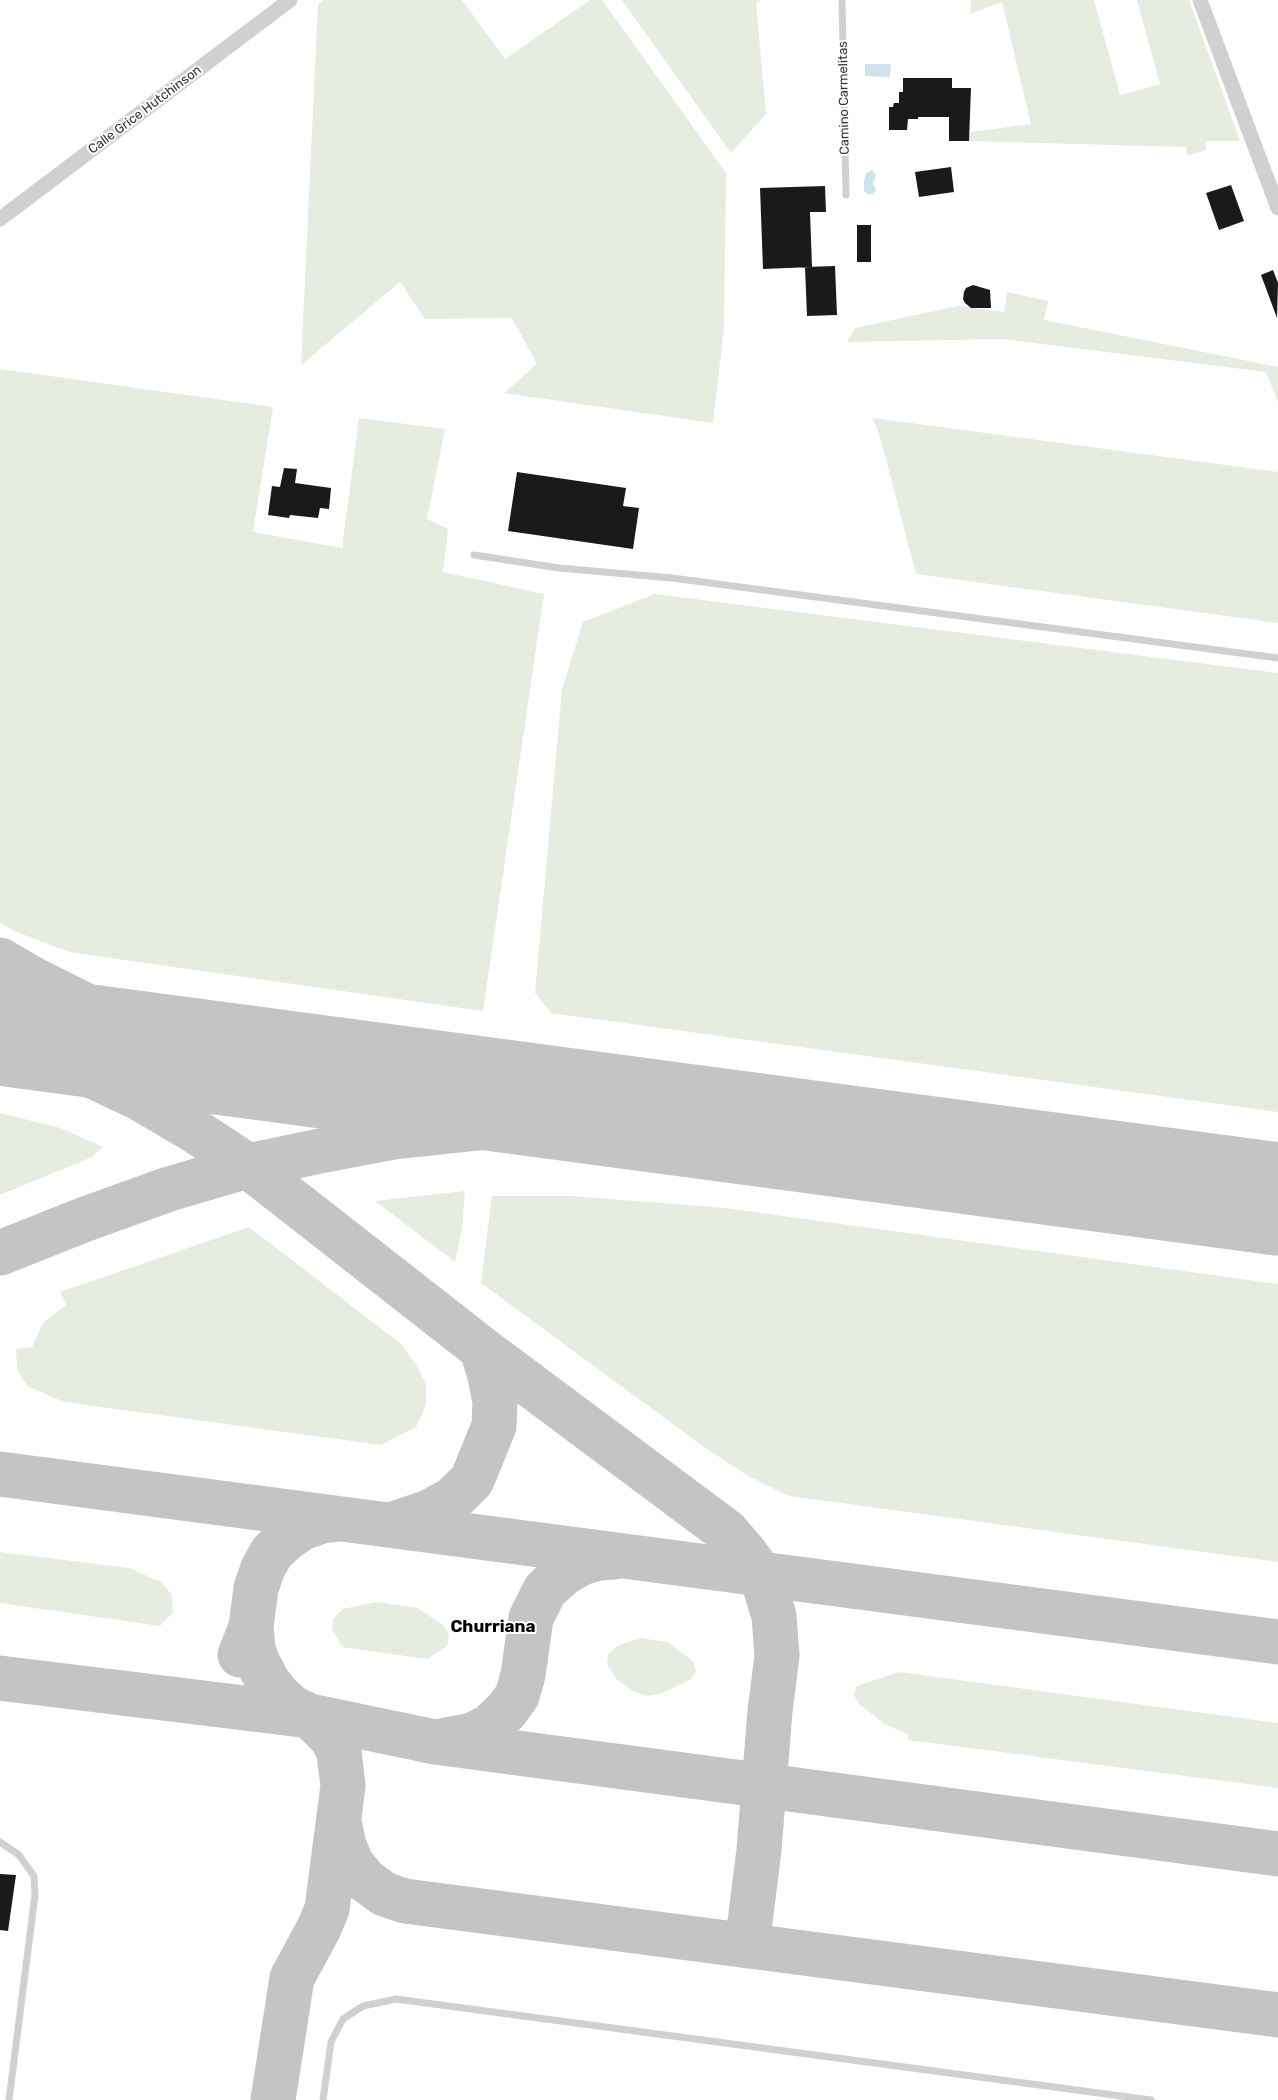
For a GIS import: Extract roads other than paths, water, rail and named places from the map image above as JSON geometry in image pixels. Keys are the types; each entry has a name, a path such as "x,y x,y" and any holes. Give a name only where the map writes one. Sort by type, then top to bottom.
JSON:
{"street":[{"name":"Calle Grice Hutchinson","path":"0,219 290,0"},
{"path":"1200,0 1278,208"}],"lane":[{"name":"Camino Carmelitas","path":"842,0 846,196"},
{"path":"474,555 559,568 672,578 1278,658"},
{"path":"0,1842 19,1855 34,1876 35,1895 9,2100"},
{"path":"323,2100 331,2042 343,2019 362,2006 396,1999 1151,2100"}],"water":[{"path":"865,64 891,64 890,77 865,76"},
{"path":"872,170 876,175 873,184 876,190 873,194 869,195 864,191 864,181 866,173"}],"district":[{"name":"Churriana","path":"493,1627"}]}
